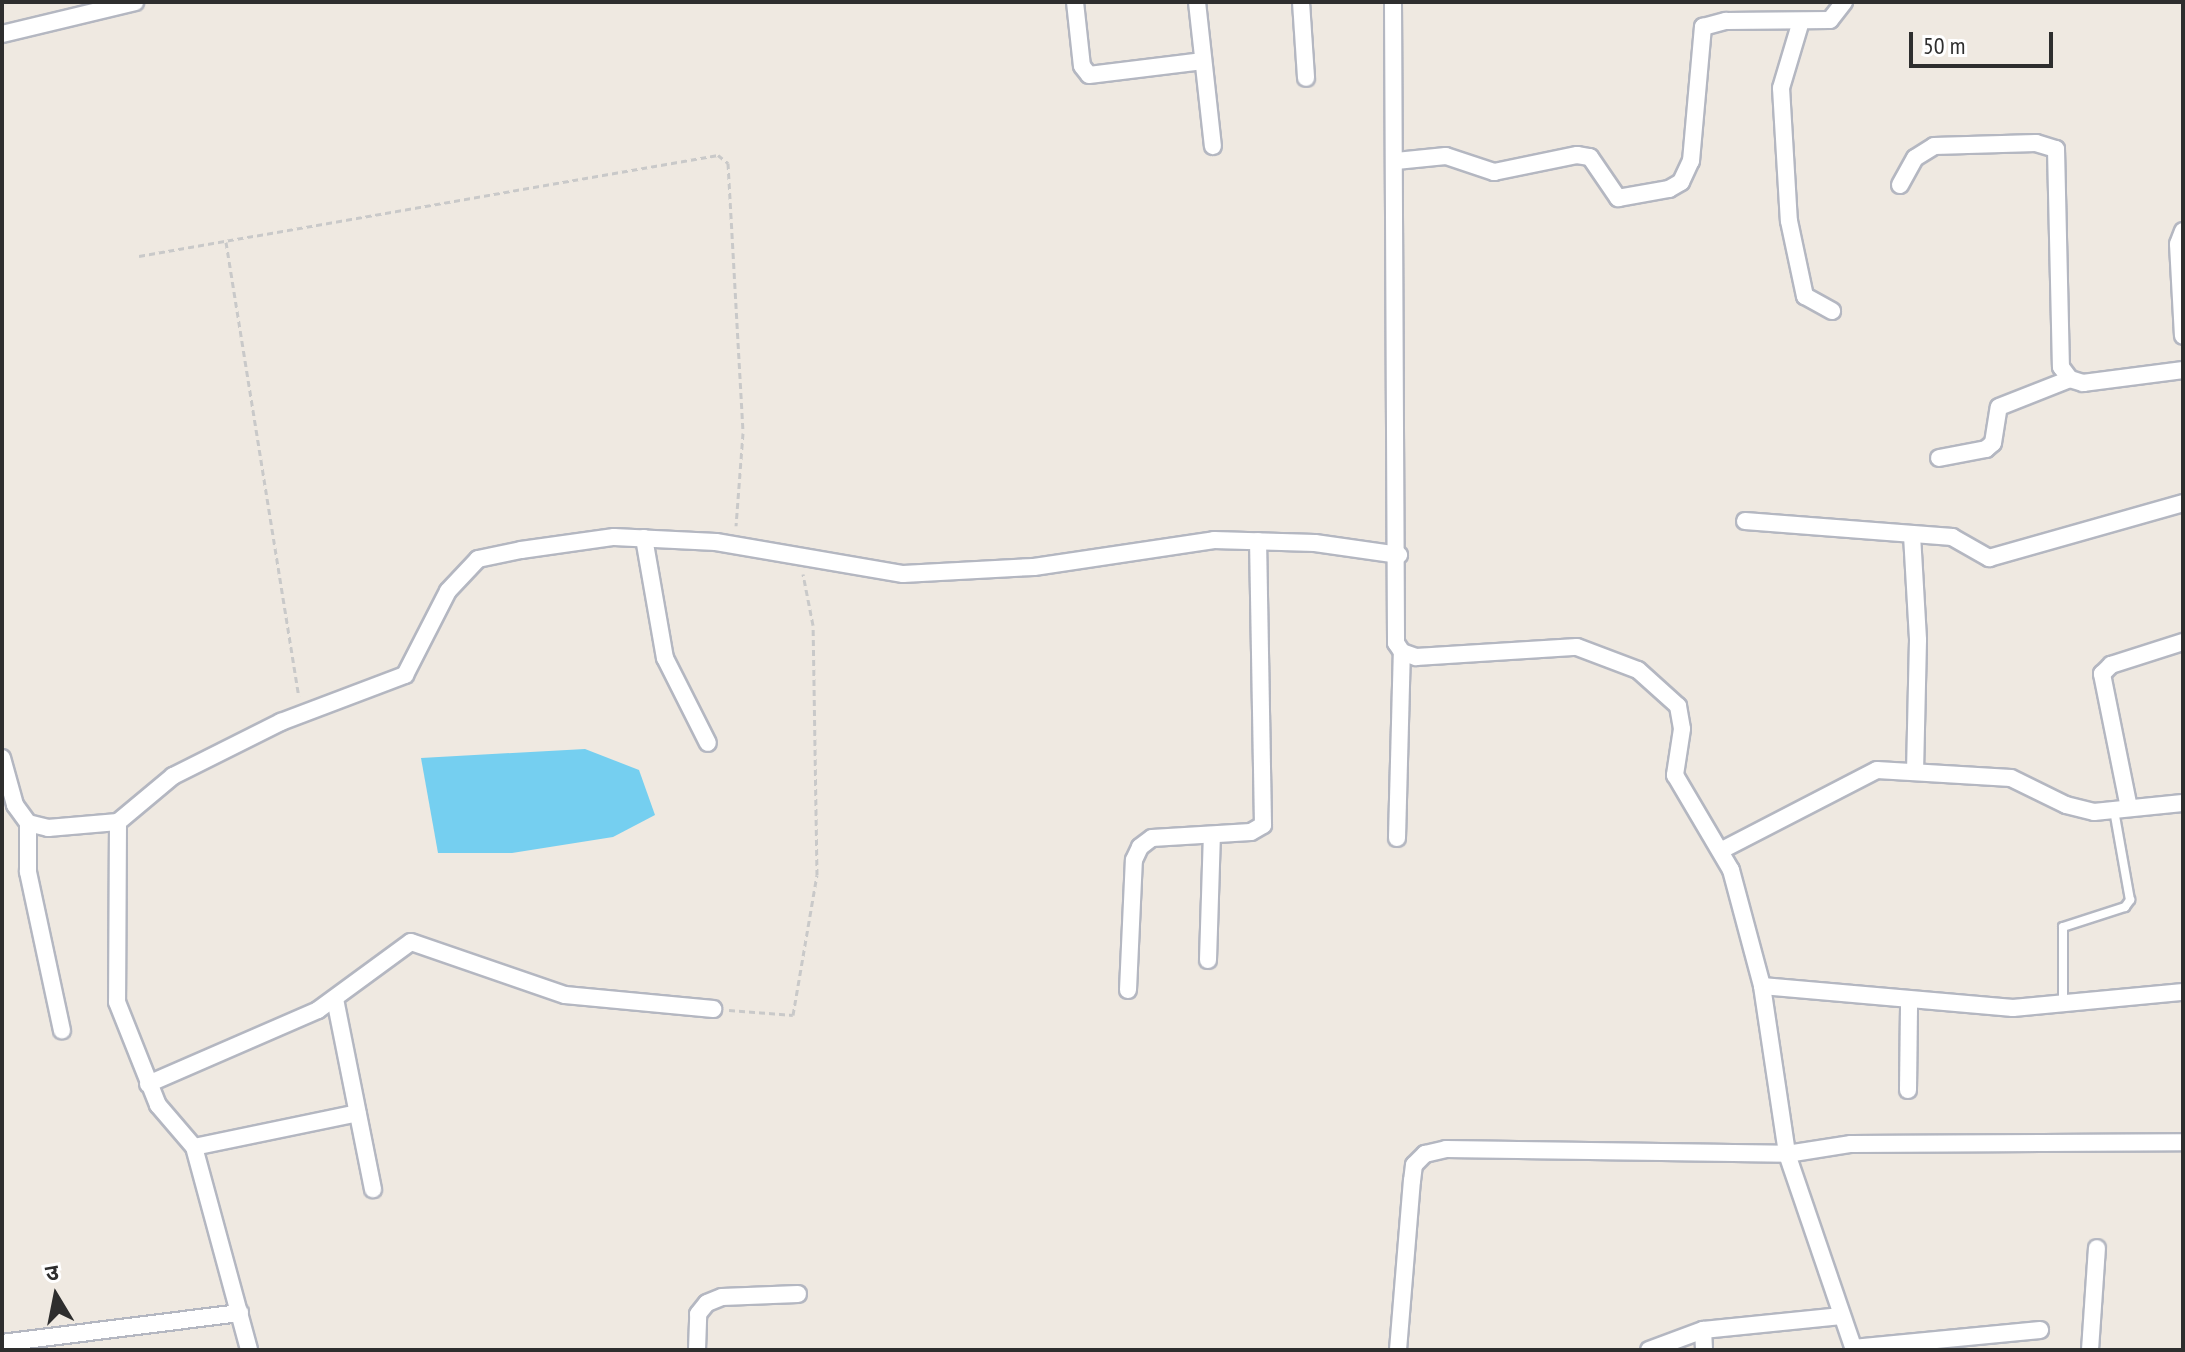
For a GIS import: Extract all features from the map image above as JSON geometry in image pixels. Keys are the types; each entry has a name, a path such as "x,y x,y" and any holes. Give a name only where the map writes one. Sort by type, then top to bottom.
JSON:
{"street":[{"path":"2,34 135,2"},
{"path":"1075,2 1082,66 1089,75 1203,61"},
{"path":"1197,2 1213,146"},
{"path":"1301,2 1306,78"},
{"path":"1393,2 1399,555 1396,643 1402,652 1397,838"},
{"path":"1396,161 1446,156 1494,172 1577,155 1590,157 1618,198 1669,189 1681,182 1691,161 1703,27 1726,21 1830,20 1844,2"},
{"path":"1801,21 1781,88 1788,207 1805,296 1832,311"},
{"path":"1900,185 1915,158 1934,146 2036,143 2056,149 2059,349 2070,379"},
{"path":"2183,231 2178,244 2183,336"},
{"path":"1939,458 1986,449 1993,443 1999,407 2070,379 2083,383 2183,370"},
{"path":"1745,521 1952,537 1989,558 2183,503"},
{"path":"1912,535 1918,640 1915,770"},
{"path":"28,823 48,828 118,822 173,776 302,716 405,675 448,591 478,559 614,537 734,545 903,574 1034,567 1188,542 1258,541 1399,555"},
{"path":"644,538 665,658 708,743"},
{"path":"1128,990 1134,860 1140,847 1152,838 1251,832 1263,825 1266,811 1257,681 1258,541"},
{"path":"2122,809 2102,674 2111,665 2183,642"},
{"path":"1402,652 1416,657 1577,647 1638,670 1678,706 1682,729 1675,775 1722,850 1762,986 1787,1154 1853,1349 2040,1330"},
{"path":"2,758 15,805 28,823 28,872 62,1030"},
{"path":"1722,850 1861,776 1915,770 2011,778 2079,810 2183,803"},
{"path":"118,822 117,1002 158,1105 194,1147 249,1350"},
{"path":"1208,960 1212,835"},
{"path":"148,1084 335,999 399,947 423,942 565,995 713,1009"},
{"path":"1762,986 1909,1002 2013,1008 2183,992"},
{"path":"335,999 373,1189"},
{"path":"1908,1090 1909,1002"},
{"path":"194,1147 358,1113"},
{"path":"1398,1350 1414,1165 1425,1154 1446,1149 1787,1154 1851,1144 2183,1142"},
{"path":"2090,1350 2097,1248"},
{"path":"697,1350 698,1314 707,1303 722,1297 798,1294"},
{"path":"2,1343 240,1313"},
{"path":"1649,1350 1703,1330 1841,1316"},
{"path":"1703,1330 1704,1350"}],"lane":[{"path":"2063,1003 2063,927 2125,907 2130,900 2122,809"}],"path":[{"path":"139,256 718,155 728,163 743,433 734,545"},
{"path":"226,242 302,716"},
{"path":"713,1009 793,1015 817,875 813,625 800,557"}],"water":[{"path":"585,749 639,770 655,815 613,837 512,853 438,853 421,758"}]}
